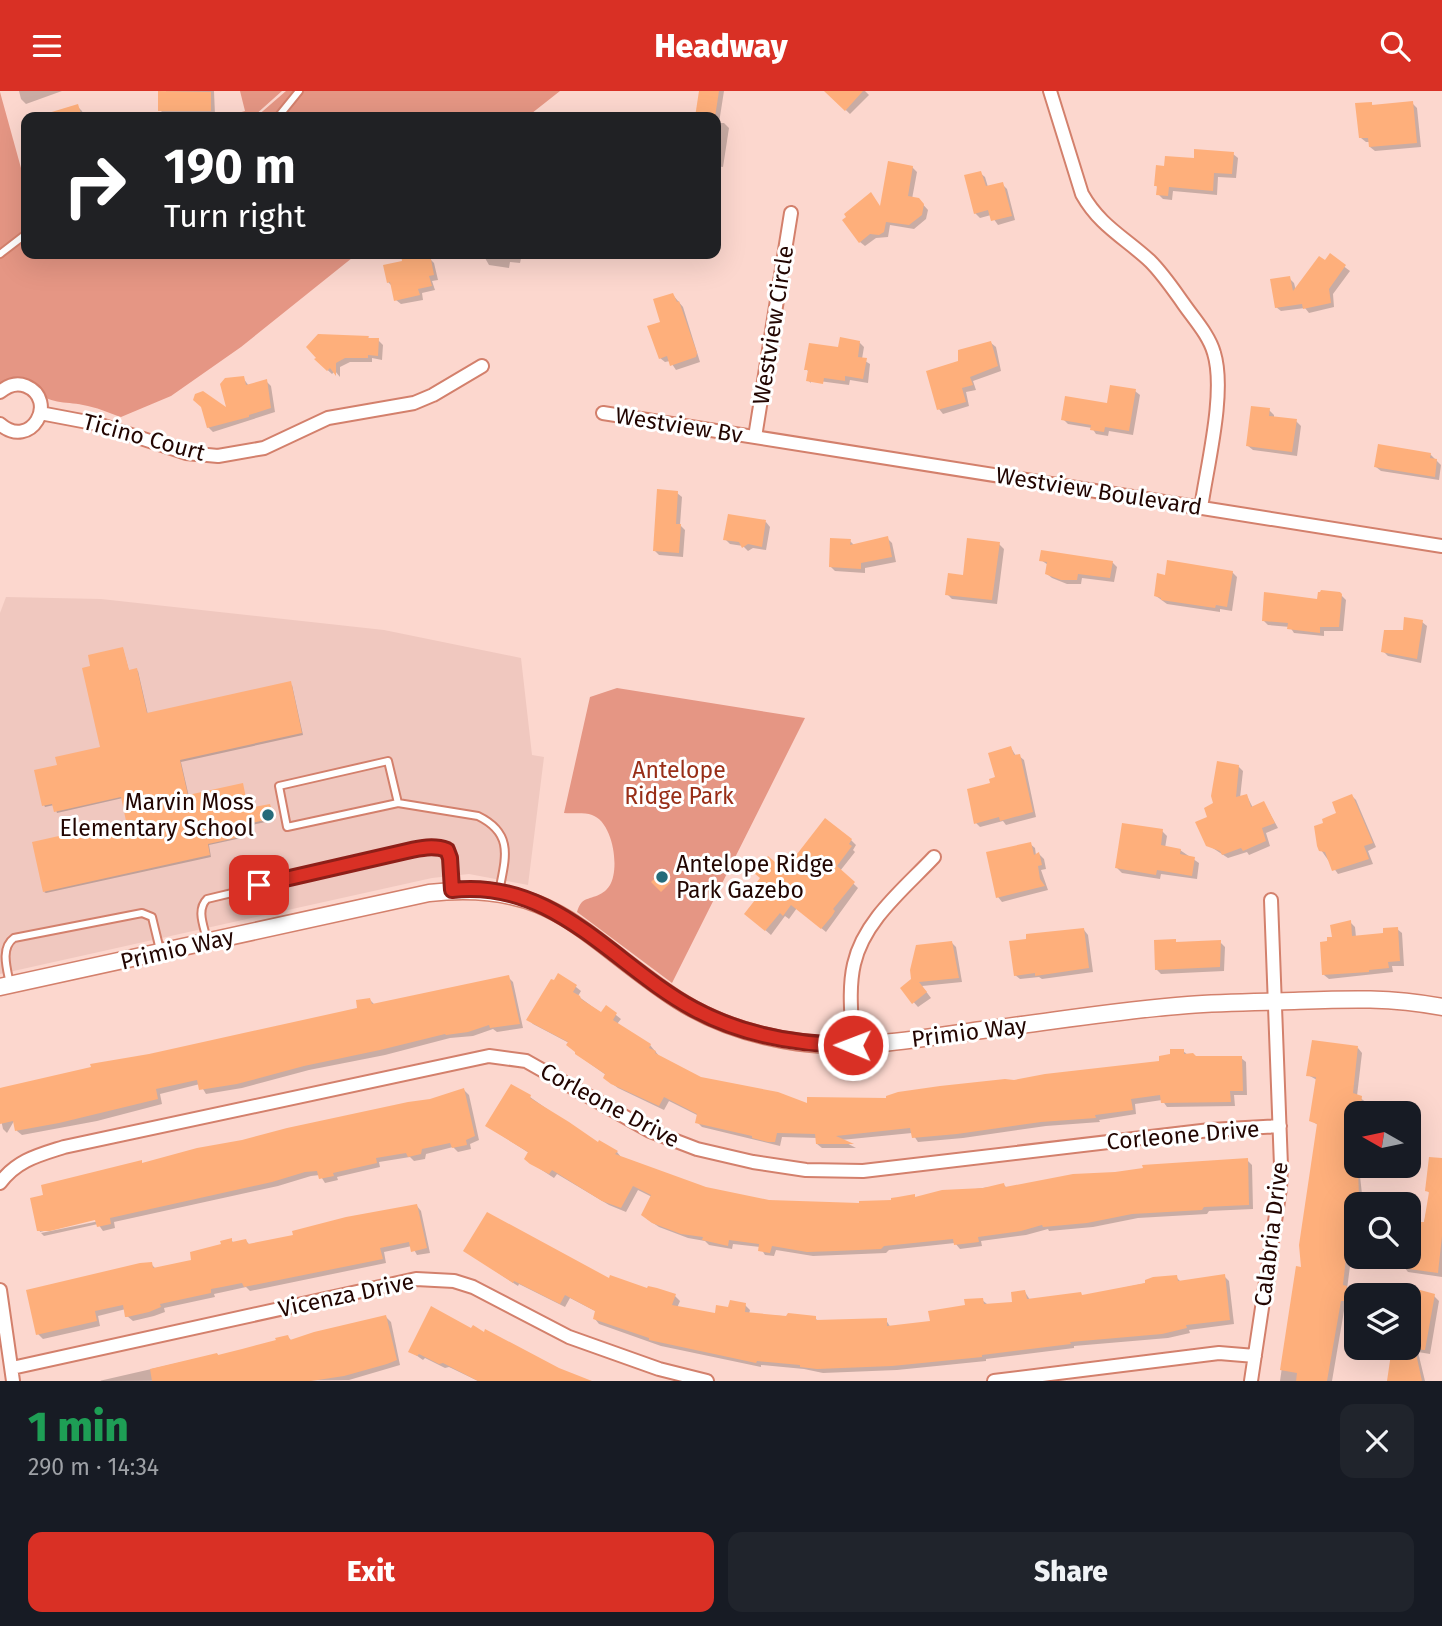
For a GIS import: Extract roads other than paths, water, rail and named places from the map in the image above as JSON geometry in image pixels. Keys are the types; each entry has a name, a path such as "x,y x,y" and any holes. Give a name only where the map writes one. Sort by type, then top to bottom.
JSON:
{"street":[{"path":"1050,91 1082,194 1090,209 1163,275 1206,335 1214,351 1219,387 1200,508"},
{"name":"Westview Circle","path":"755,437 791,213"},
{"name":"Ticino Court","path":"40,413 98,424 186,453 229,455 278,443 328,418 414,403 482,366"},
{"path":"0,392 16,384 29,388 39,398 40,413 37,422 26,430 11,431 0,424"},
{"name":"Westview Bv","path":"603,413 755,437"},
{"name":"Westview Boulevard","path":"755,437 1442,546"},
{"path":"853,1045 852,981 864,938 874,922 934,857"},
{"name":"Primio Way","path":"5,985 452,890 499,893 535,902 568,918 665,991 723,1023 777,1039 817,1045 853,1045 1186,1005 1383,998 1442,1007"},
{"name":"Calabria Drive","path":"1251,1381 1280,1188 1280,1126 1270,900"},
{"name":"Corleone Drive","path":"0,1183 7,1173 24,1160 64,1147 489,1056 526,1061 650,1131 696,1149 753,1162 807,1170 863,1171 1210,1130 1280,1126"},
{"name":"Vicenza Drive","path":"12,1374 416,1279 436,1278 473,1287 537,1322 614,1355 707,1381"},
{"path":"0,1290 12,1374"},
{"path":"994,1381 1219,1353 1255,1356"}],"lane":[{"path":"282,112 299,91"},
{"path":"0,254 21,238"},
{"path":"398,803 388,761 279,786 287,827 398,803 478,816 494,826 504,839 499,893"},
{"path":"207,942 201,910 207,899 407,851 430,847 447,850 452,890"},
{"path":"5,985 5,954 7,945 14,938 142,912 152,917 161,952"}],"place":[{"name":"Marvin Moss Elementary School","path":"268,815"},
{"name":"Antelope Ridge Park Gazebo","path":"662,877"}],"park label":[{"name":"Antelope Ridge Park","path":"679,783"}]}
